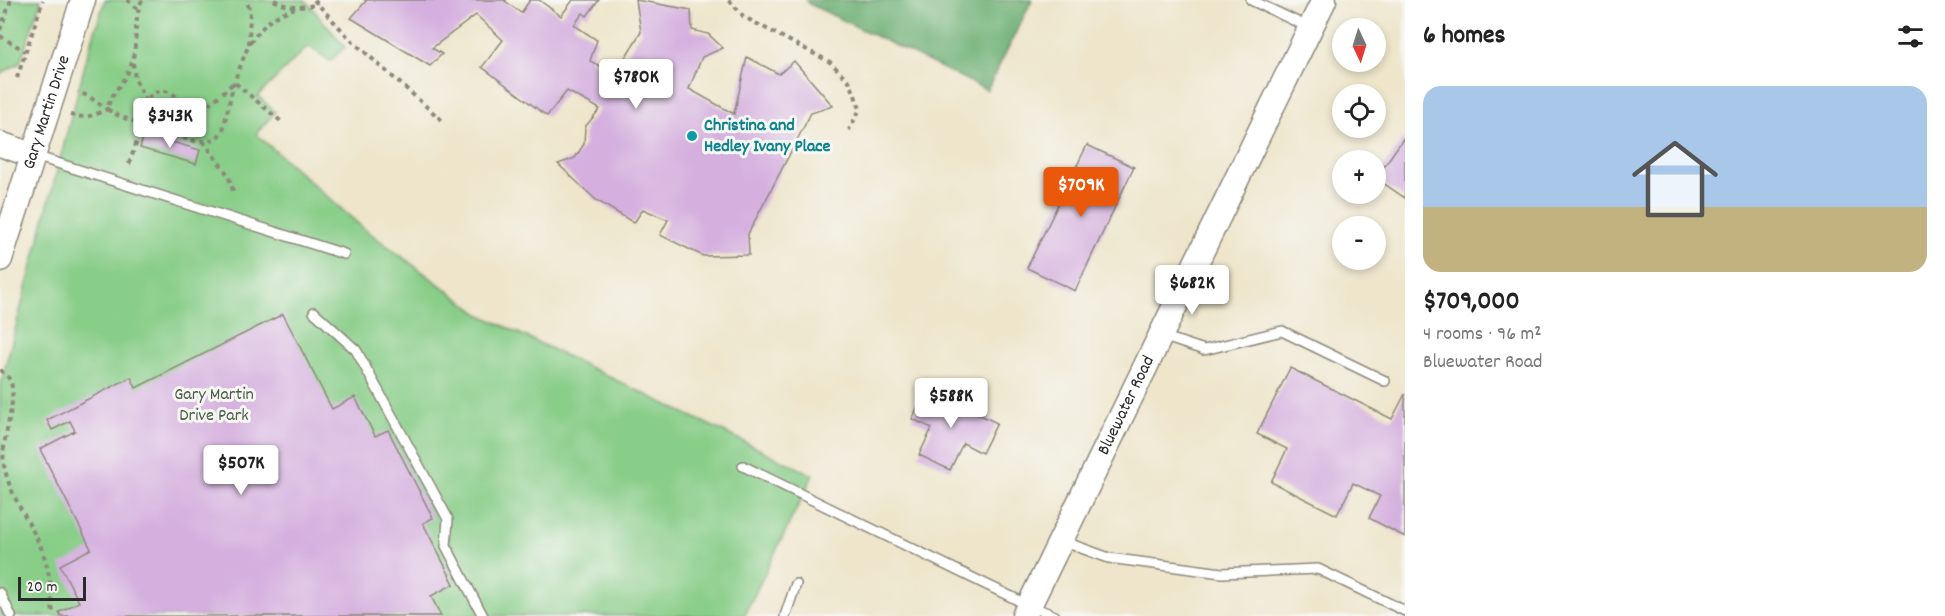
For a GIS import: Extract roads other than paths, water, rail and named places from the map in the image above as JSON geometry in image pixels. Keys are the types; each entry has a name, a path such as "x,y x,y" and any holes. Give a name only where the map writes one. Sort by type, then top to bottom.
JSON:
{"street":[{"name":"Gary Martin Drive","path":"1,249 82,0"},
{"name":"Bluewater Road","path":"1026,611 1324,0"},
{"path":"0,144 32,155"}],"lane":[{"path":"1251,0 1310,28"},
{"path":"32,155 344,254"},
{"path":"314,312 356,350 448,519 446,546 483,616"},
{"path":"1159,336 1204,350 1282,331 1385,381"},
{"path":"743,466 1026,611 1055,616"},
{"path":"1059,540 1109,558 1222,573 1318,569 1405,611"},
{"path":"785,616 796,584"},
{"path":"0,593 11,616"}],"place":[{"name":"Christina and Hedley Ivany Place","path":"692,136"}],"park label":[{"name":"Gary Martin Drive Park","path":"214,405"}]}
